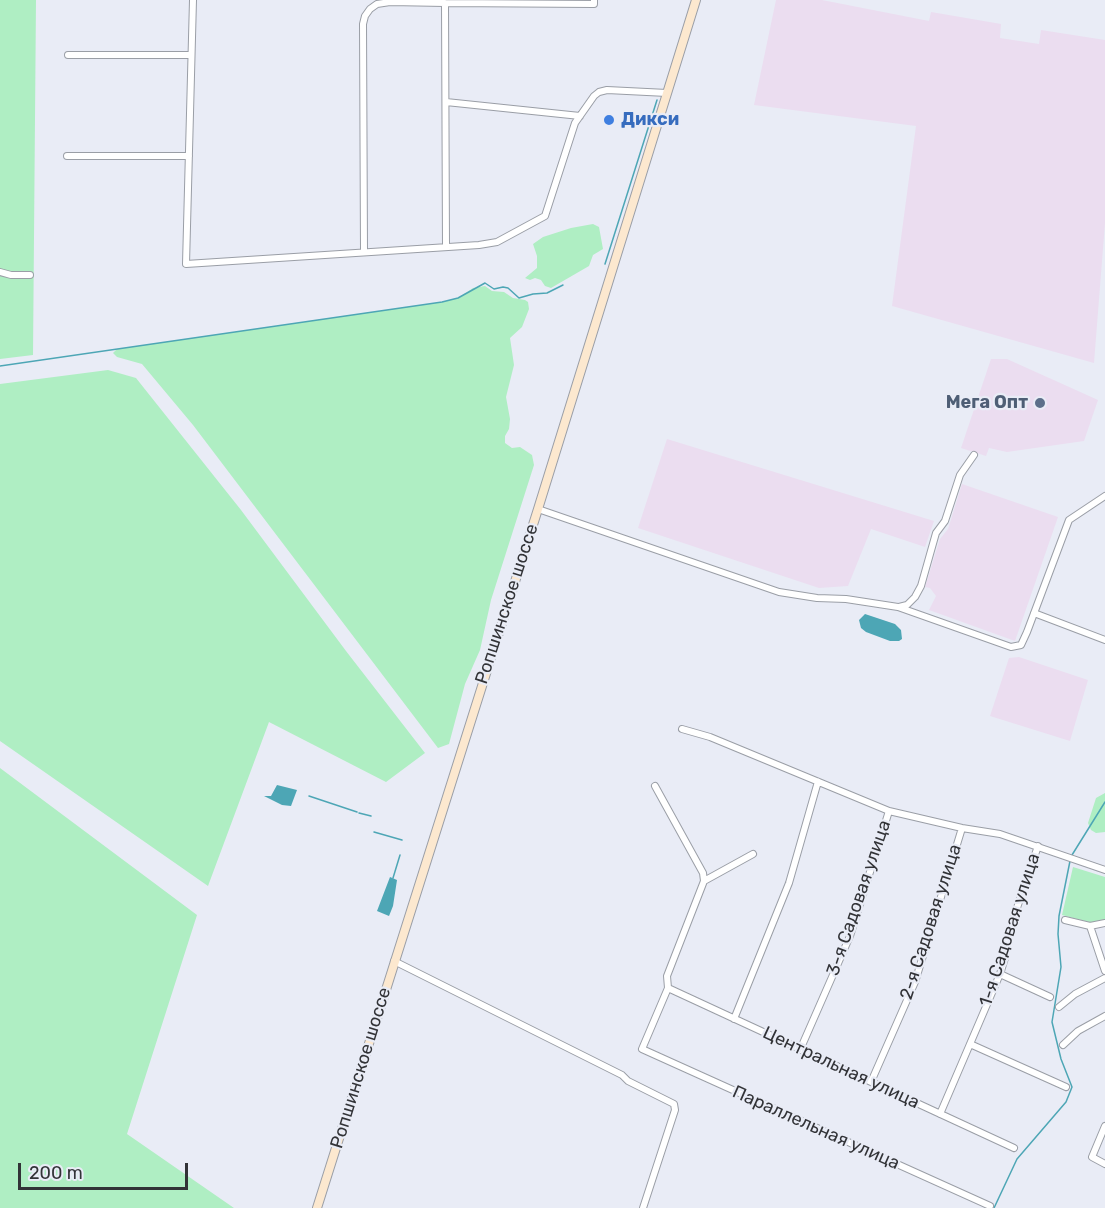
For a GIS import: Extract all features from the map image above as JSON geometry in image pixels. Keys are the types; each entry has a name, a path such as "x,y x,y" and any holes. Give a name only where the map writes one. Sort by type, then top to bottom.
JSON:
{"main road":[{"name":"Ропшинское шоссе","path":"317,1208 696,0"}],"street":[{"path":"193,0 186,264 497,242 545,216 575,123 599,92 607,90 667,93"},
{"path":"364,252 363,29 364,16 370,9 377,4 390,2 594,4 594,0"},
{"path":"445,3 446,247"},
{"path":"68,55 191,55"},
{"path":"446,102 580,116"},
{"path":"67,156 189,156"},
{"path":"0,272 11,275 30,275"},
{"path":"898,607 907,605 921,586 936,533 945,521 960,475 974,455"},
{"path":"538,509 779,592 898,607 1011,647 1021,645 1069,520 1105,496"},
{"path":"1034,613 1105,640"},
{"path":"682,729 710,737 889,811 999,834 1105,870"},
{"path":"734,1019 789,883 819,782"},
{"path":"655,786 703,873 704,882 667,976 668,988"},
{"name":"3-я Садовая улица","path":"800,1050 850,936 889,811"},
{"name":"2-я Садовая улица","path":"871,1082 915,982 962,828"},
{"name":"1-я Садовая улица","path":"940,1114 1000,974 1005,958 1004,946 1038,846"},
{"path":"704,882 753,854"},
{"path":"1065,920 1090,926 1105,923"},
{"path":"1090,926 1105,971"},
{"path":"394,962 622,1075 628,1081 674,1104 675,1110 643,1208"},
{"path":"1000,974 1050,997"},
{"path":"1059,1007 1075,994 1105,978"},
{"name":"Центральная улица","path":"668,988 1014,1148"},
{"name":"Параллельная улица","path":"668,988 642,1049 990,1206"},
{"path":"1063,1045 1078,1031 1105,1016"},
{"path":"970,1044 1066,1087"},
{"path":"1105,1126 1092,1157 1105,1164"}],"shaded area":[{"path":"776,0 822,0 929,21 931,12 1001,24 1000,38 1039,44 1041,30 1105,40 1105,223 1094,363 892,306 916,126 754,105"},
{"path":"991,359 1007,359 1098,400 1084,441 1007,452 989,448 986,456 961,448"},
{"path":"667,439 934,521 925,547 871,529 848,586 819,588 638,528"},
{"path":"962,484 1058,517 1015,641 929,610 936,596 930,588 925,587 940,539 948,529"},
{"path":"1019,657 1088,680 1070,741 990,716 1009,658"}],"green space":[{"path":"0,0 36,0 33,355 0,359"},
{"path":"593,224 599,227 603,249 593,255 589,266 551,288 545,286 541,280 525,278 537,268 537,256 533,244 543,237"},
{"path":"485,286 492,291 504,292 513,298 528,302 529,309 522,327 510,338 514,365 506,397 510,419 505,443 512,448 520,447 532,455 534,465 491,600 480,650 465,684 449,744 438,748 193,425 142,364 117,357 113,353 117,349 442,302 458,298 473,288"},
{"path":"108,370 136,378 241,510 425,753 386,782 269,722 208,886 0,741 0,384"},
{"path":"0,768 197,915 127,1134 234,1208 0,1208"},
{"path":"1105,793 1105,832 1096,833 1091,830 1088,823 1096,798"},
{"path":"1073,867 1105,877 1105,920 1092,923 1062,915"}],"water":[{"path":"865,614 895,624 901,630 902,639 890,641 866,632 861,628 859,620"},
{"path":"277,785 297,790 291,806 282,805 264,796 271,796"},
{"path":"390,877 397,880 389,916 377,911"}],"waterway":[{"path":"605,264 657,100"},
{"path":"0,366 442,302 458,298 485,283 494,289 508,288 519,298 547,293 563,285"},
{"path":"309,796 357,812"},
{"path":"1072,855 1105,802"},
{"path":"359,813 371,816"},
{"path":"374,832 402,840"},
{"path":"393,878 400,855"},
{"path":"994,1208 1017,1159 1066,1102 1072,1087 1061,1059 1052,1022 1061,967 1059,916 1070,861"}],"place":[{"name":"Дикси","path":"609,120"},
{"name":"Мега Опт","path":"1040,403"}]}
